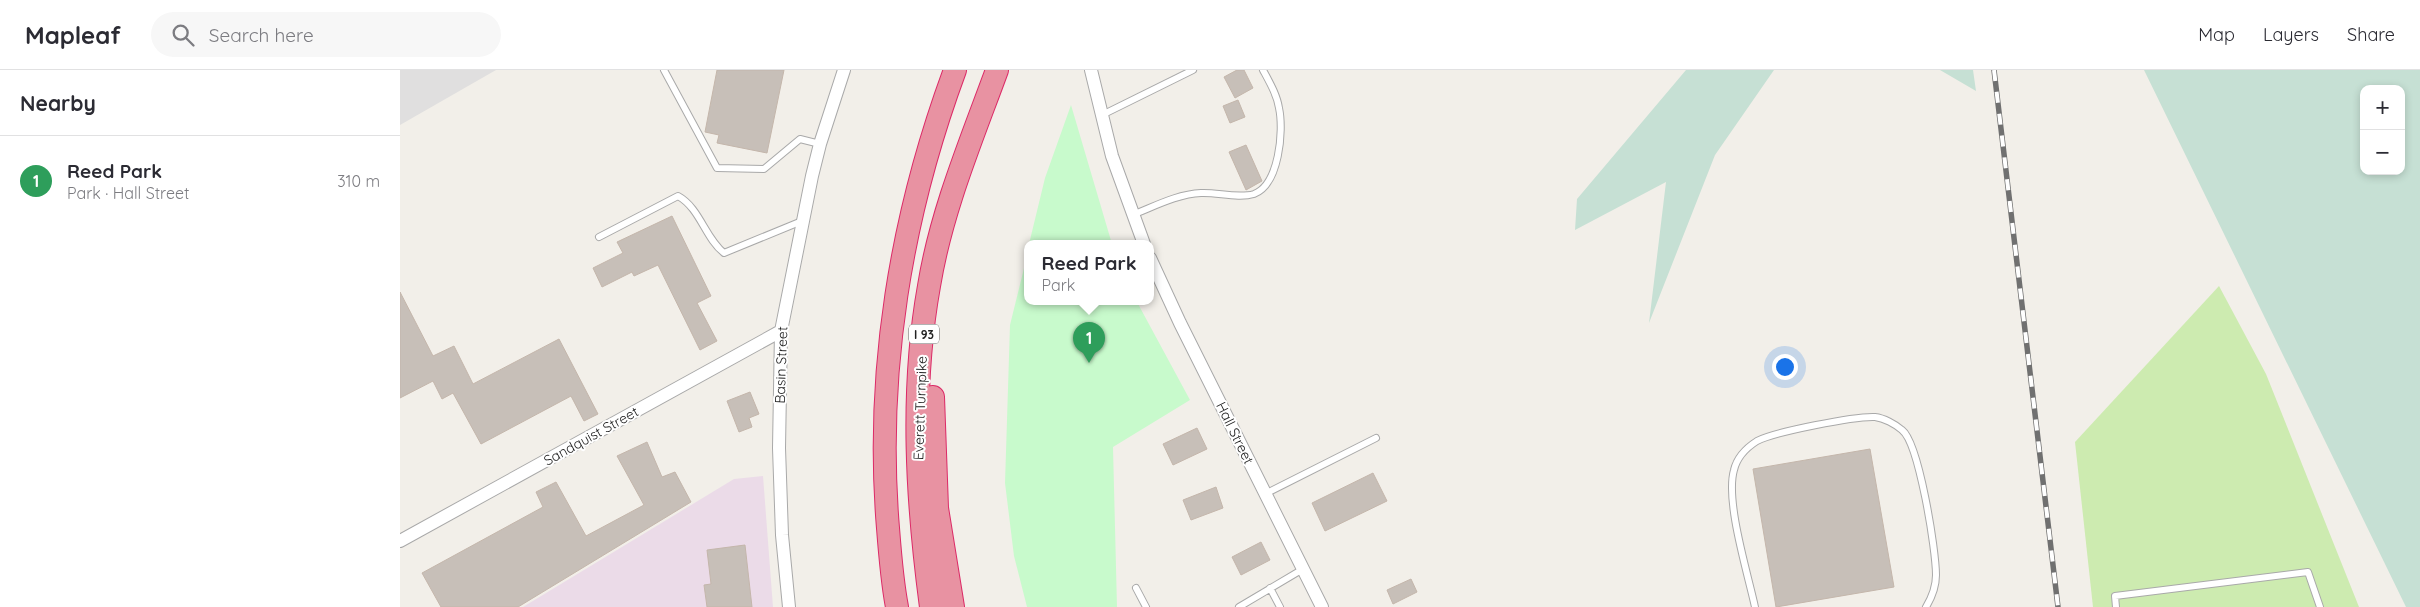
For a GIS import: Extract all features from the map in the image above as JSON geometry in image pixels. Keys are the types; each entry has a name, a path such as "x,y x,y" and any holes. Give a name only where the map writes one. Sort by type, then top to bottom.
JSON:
{"highway":[{"name":"I 93","path":"897,607 893,588 884,481 886,374 899,269 923,165 955,70"},
{"name":"Everett Turnpike","path":"931,607 921,534 918,445 919,379 929,286 956,183 997,70"},
{"path":"929,286 938,508 952,607"}],"street":[{"name":"Basin Street","path":"789,607 782,535 779,448 781,331 802,221 820,144 844,70"},
{"path":"1091,70 1101,116 1132,215 1142,240"},
{"name":"Hall Street","path":"1154,266 1322,607"},
{"name":"Sandquist Street","path":"400,540 781,331"}],"lane":[{"path":"664,70 717,168 764,170 800,139 820,144"},
{"path":"1101,116 1193,70"},
{"path":"1132,215 1185,195 1200,193 1243,195 1264,189 1276,167 1281,127 1276,96 1263,70"},
{"path":"599,238 678,196 687,202 716,246 724,253 802,221"},
{"path":"1755,607 1734,507 1733,472 1737,459 1746,449 1759,440 1775,434 1861,417 1877,417 1890,422 1904,430 1912,442 1917,459 1935,555 1934,590 1926,607"},
{"path":"1265,494 1376,438"},
{"path":"1239,607 1303,569"},
{"path":"2116,607 2115,596 2308,572 2320,607"},
{"path":"1136,588 1146,607"},
{"path":"1270,588 1280,607"}],"shaded area":[{"path":"400,70 496,70 400,125"},
{"path":"763,476 773,607 523,607 734,479"}],"green space":[{"path":"1686,70 1774,70 1715,155 1649,323 1666,182 1575,230 1577,199"},
{"path":"1940,70 1973,70 1976,91"},
{"path":"2144,70 2420,70 2420,607 2406,607"},
{"path":"1071,105 1111,240 1030,240 1045,178"},
{"path":"1024,268 1024,305 1139,305 1190,400 1113,447 1117,607 1027,607 1014,556 1005,483 1010,325"},
{"path":"2219,286 2266,374 2359,607 2093,607 2075,442"}],"building":[{"path":"717,70 784,70 767,153 717,143 719,135 705,132"},
{"path":"1237,70 1244,70 1253,88 1235,98 1224,77"},
{"path":"1238,100 1245,117 1230,123 1223,106"},
{"path":"1246,145 1262,181 1246,190 1229,152"},
{"path":"672,216 711,296 697,303 717,341 700,350 658,265 634,276 632,272 602,287 593,268 623,253 617,242"},
{"path":"400,292 433,356 454,346 473,384 559,339 598,414 584,421 571,396 481,444 453,393 442,399 433,381 400,398"},
{"path":"750,392 759,414 749,418 752,427 739,432 727,401"},
{"path":"1197,428 1207,449 1173,465 1163,444"},
{"path":"647,442 662,477 675,472 691,502 518,607 441,607 422,573 543,507 536,492 556,482 586,536 644,505 617,456"},
{"path":"1870,449 1894,587 1776,607 1753,469"},
{"path":"1373,473 1387,501 1325,531 1312,503"},
{"path":"1216,487 1223,508 1191,520 1183,500"},
{"path":"1261,542 1270,560 1241,575 1232,557"},
{"path":"745,545 752,607 707,607 704,585 711,584 707,550"},
{"path":"1411,579 1417,592 1393,604 1387,590"}],"railway":[{"path":"1994,70 2058,607"}],"place":[{"name":"Reed Park","path":"1089,363"}]}
